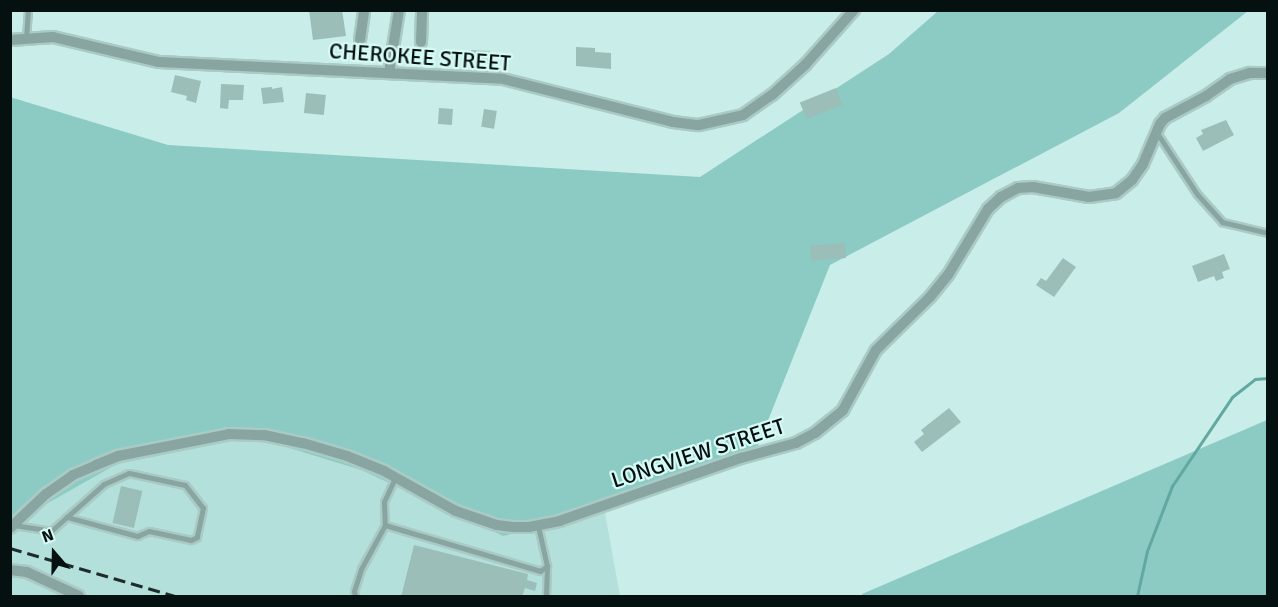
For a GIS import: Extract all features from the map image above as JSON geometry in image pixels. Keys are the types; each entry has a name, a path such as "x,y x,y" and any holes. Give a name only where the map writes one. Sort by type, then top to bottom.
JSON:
{"street":[{"path":"360,40 364,10"},
{"path":"389,73 399,10"},
{"path":"422,10 422,42"},
{"name":"CHEROKEE STREET","path":"10,40 53,38 159,62 503,79 673,122 699,125 743,115 772,95 805,65 854,10"},
{"name":"LONGVIEW STREET","path":"12,526 46,494 73,475 96,465 118,456 229,434 264,435 303,443 347,456 395,478 433,501 474,518 497,525 538,526 658,488 741,458 796,443 815,433 843,410 876,350 930,297 948,275 987,209 1008,192 1017,189 1055,189 1089,197 1116,193 1132,180 1143,164 1156,131 1165,118 1206,96 1230,79 1250,73 1268,73"},
{"path":"10,570 27,572 48,580 79,597"}],"lane":[{"path":"26,38 28,10"},
{"path":"1156,131 1197,194 1222,222 1268,233"},
{"path":"12,526 51,531 104,484 129,473 185,485 203,508 197,537 191,540 149,531 137,536 67,517"},
{"path":"355,597 354,591 361,569 385,525 384,502 395,478"},
{"path":"385,525 540,571 547,566"},
{"path":"538,526 547,566 546,597"}],"shaded area":[{"path":"938,11 1248,11 1119,113 830,265 753,458 604,513 503,536 361,470 253,437 117,464 11,524 10,97 168,145 700,177 889,54"},
{"path":"1267,420 1267,596 863,596 862,594"},
{"path":"253,437 361,470 503,536 605,513 620,596 11,596 10,524 117,464"}],"building":[{"path":"309,10 342,10 346,36 313,40"},
{"path":"576,47 595,48 595,52 611,53 611,69 576,66"},
{"path":"471,50 490,51 489,64 470,63"},
{"path":"175,75 201,81 196,103 186,100 187,96 171,92"},
{"path":"221,84 244,85 243,100 229,100 228,109 220,108"},
{"path":"272,87 272,89 282,87 284,102 263,104 261,88"},
{"path":"836,88 843,105 807,119 800,103"},
{"path":"306,93 326,95 324,115 304,113"},
{"path":"439,108 453,109 452,125 438,124"},
{"path":"484,109 497,111 494,129 481,127"},
{"path":"1226,120 1234,135 1203,151 1196,138 1203,134 1201,130"},
{"path":"845,243 846,258 811,260 810,245"},
{"path":"1224,254 1230,269 1222,272 1224,278 1216,281 1214,276 1198,282 1192,266"},
{"path":"1063,258 1076,267 1054,297 1036,285 1041,278 1046,281"},
{"path":"949,408 961,422 922,452 914,442 924,434 921,430"},
{"path":"121,486 142,491 134,528 112,523"},
{"path":"414,545 528,574 527,580 537,583 535,591 525,588 522,597 401,597"}],"waterway":[{"path":"1137,596 1147,551 1172,486 1232,397 1255,379 1268,378"}],"railway":[{"path":"10,548 175,596"}]}
